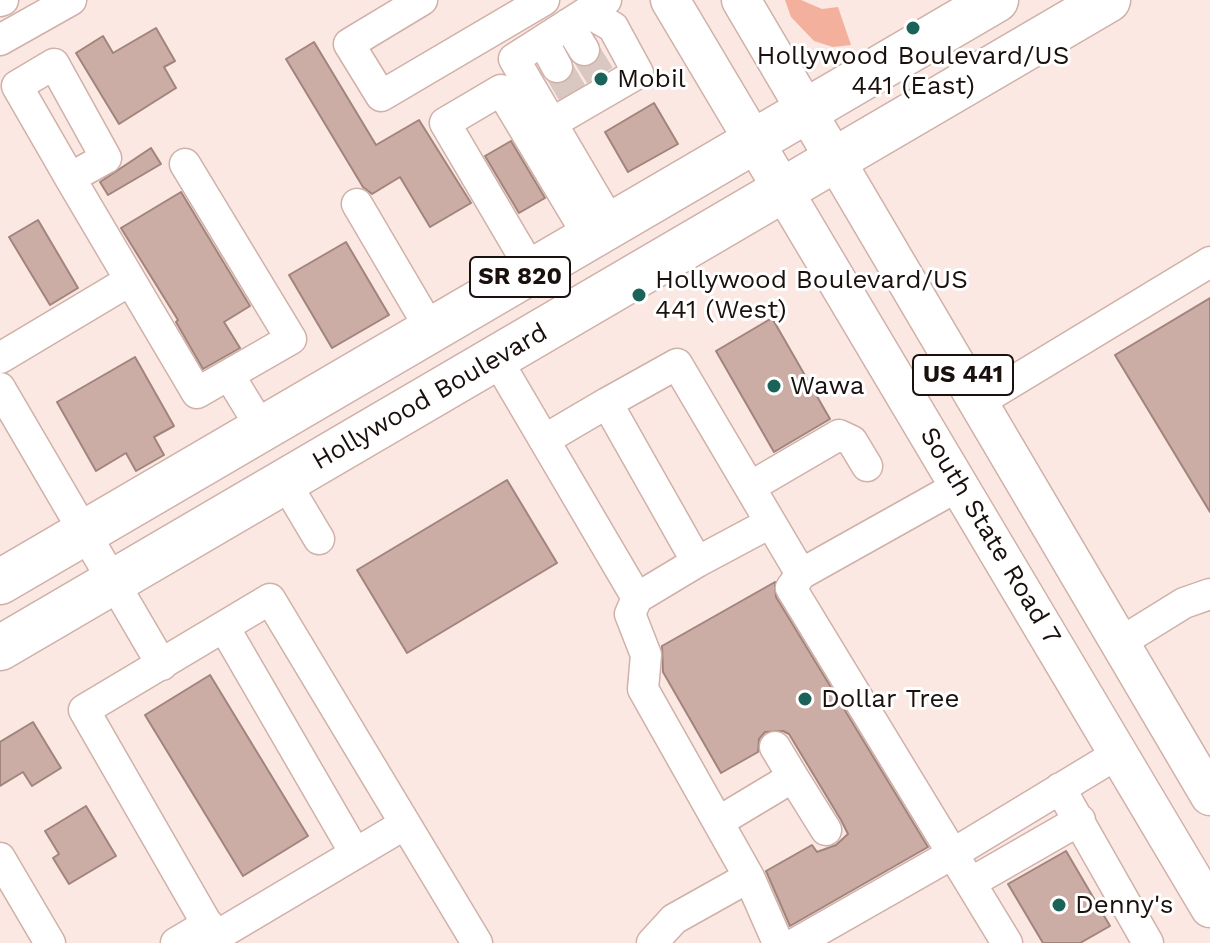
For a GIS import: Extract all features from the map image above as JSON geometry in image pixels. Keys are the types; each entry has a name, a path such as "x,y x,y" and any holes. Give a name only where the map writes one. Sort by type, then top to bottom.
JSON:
{"highway":[{"name":"SR 820","path":"0,582 996,0"},
{"name":"Hollywood Boulevard","path":"0,648 1108,0"}],"main road":[{"name":"South State Road 7","path":"670,0 1210,908"},
{"name":"US 441","path":"741,0 1210,796"}],"street":[{"path":"0,40 27,11 71,0"},
{"path":"422,0 349,44 381,96 544,0"},
{"path":"552,123 576,100 604,84 638,73 613,27 586,22 550,54 514,59 552,123 600,231"},
{"path":"70,178 106,158 54,64 8,81 70,178 197,393 291,339 185,164"},
{"path":"532,271 445,123 501,90 600,231"},
{"path":"357,204 431,330"},
{"path":"979,402 1210,262"},
{"path":"0,358 129,281"},
{"path":"496,358 637,598"},
{"path":"544,440 677,364 801,574"},
{"path":"229,375 262,429"},
{"path":"0,388 162,665"},
{"path":"607,403 697,562"},
{"path":"750,487 839,435 852,441 867,466"},
{"path":"285,482 319,539"},
{"path":"960,485 801,574 791,588 1007,943"},
{"path":"770,523 637,598 630,614 646,655 643,689 749,877 778,943"},
{"path":"1121,642 1184,603 1210,594"},
{"path":"214,935 84,710 270,599 477,943"},
{"path":"224,627 355,853"},
{"path":"775,747 826,830"},
{"path":"796,943 954,853 1119,753"},
{"path":"718,822 793,777"},
{"path":"1060,788 1148,943"},
{"path":"972,882 1080,820"},
{"path":"176,943 214,935 405,824"},
{"path":"0,858 50,943"},
{"path":"652,943 674,919 749,877"}],"shaded area":[{"path":"785,0 801,0 822,9 838,7 851,45 833,47 814,41 791,17"}],"building":[{"path":"156,28 175,61 164,67 176,88 119,124 76,53 103,36 113,53"},
{"path":"314,42 376,145 419,120 471,203 430,227 400,177 372,194 363,187 286,59"},
{"path":"654,103 678,144 628,172 605,132"},
{"path":"511,141 545,198 519,213 485,156"},
{"path":"151,148 161,164 108,195 100,182"},
{"path":"181,192 250,306 224,322 240,348 203,369 176,322 178,320 121,228"},
{"path":"38,220 78,288 50,305 9,237"},
{"path":"346,242 389,315 332,348 289,275"},
{"path":"1210,298 1210,512 1115,355"},
{"name":"Wawa","path":"772,318 830,419 774,452 716,351"},
{"path":"135,357 174,426 154,437 164,455 136,471 126,453 96,471 57,402"},
{"path":"507,480 557,563 407,653 357,570"},
{"path":"775,582 776,597 928,847 790,926 766,871 812,845 817,852 836,845 848,834 841,820 789,734 783,731 765,732 759,739 758,752 721,773 663,672 662,646"},
{"path":"210,675 308,836 243,876 145,715"},
{"path":"33,722 61,768 32,786 23,772 0,786 0,742"},
{"path":"86,806 116,856 69,884 53,858 59,854 45,831"},
{"name":"Denny's","path":"1066,851 1110,926 1080,943 1043,943 1008,884"}],"tunnel":[{"path":"584,50 601,77"},
{"path":"557,67 573,94"}],"place":[{"name":"Hollywood Boulevard/US 441 (East)","path":"913,28"},
{"name":"Mobil","path":"601,79"},
{"name":"Hollywood Boulevard/US 441 (West)","path":"639,295"},
{"name":"Wawa","path":"774,386"},
{"name":"Dollar Tree","path":"805,699"},
{"name":"Denny's","path":"1059,905"}]}
